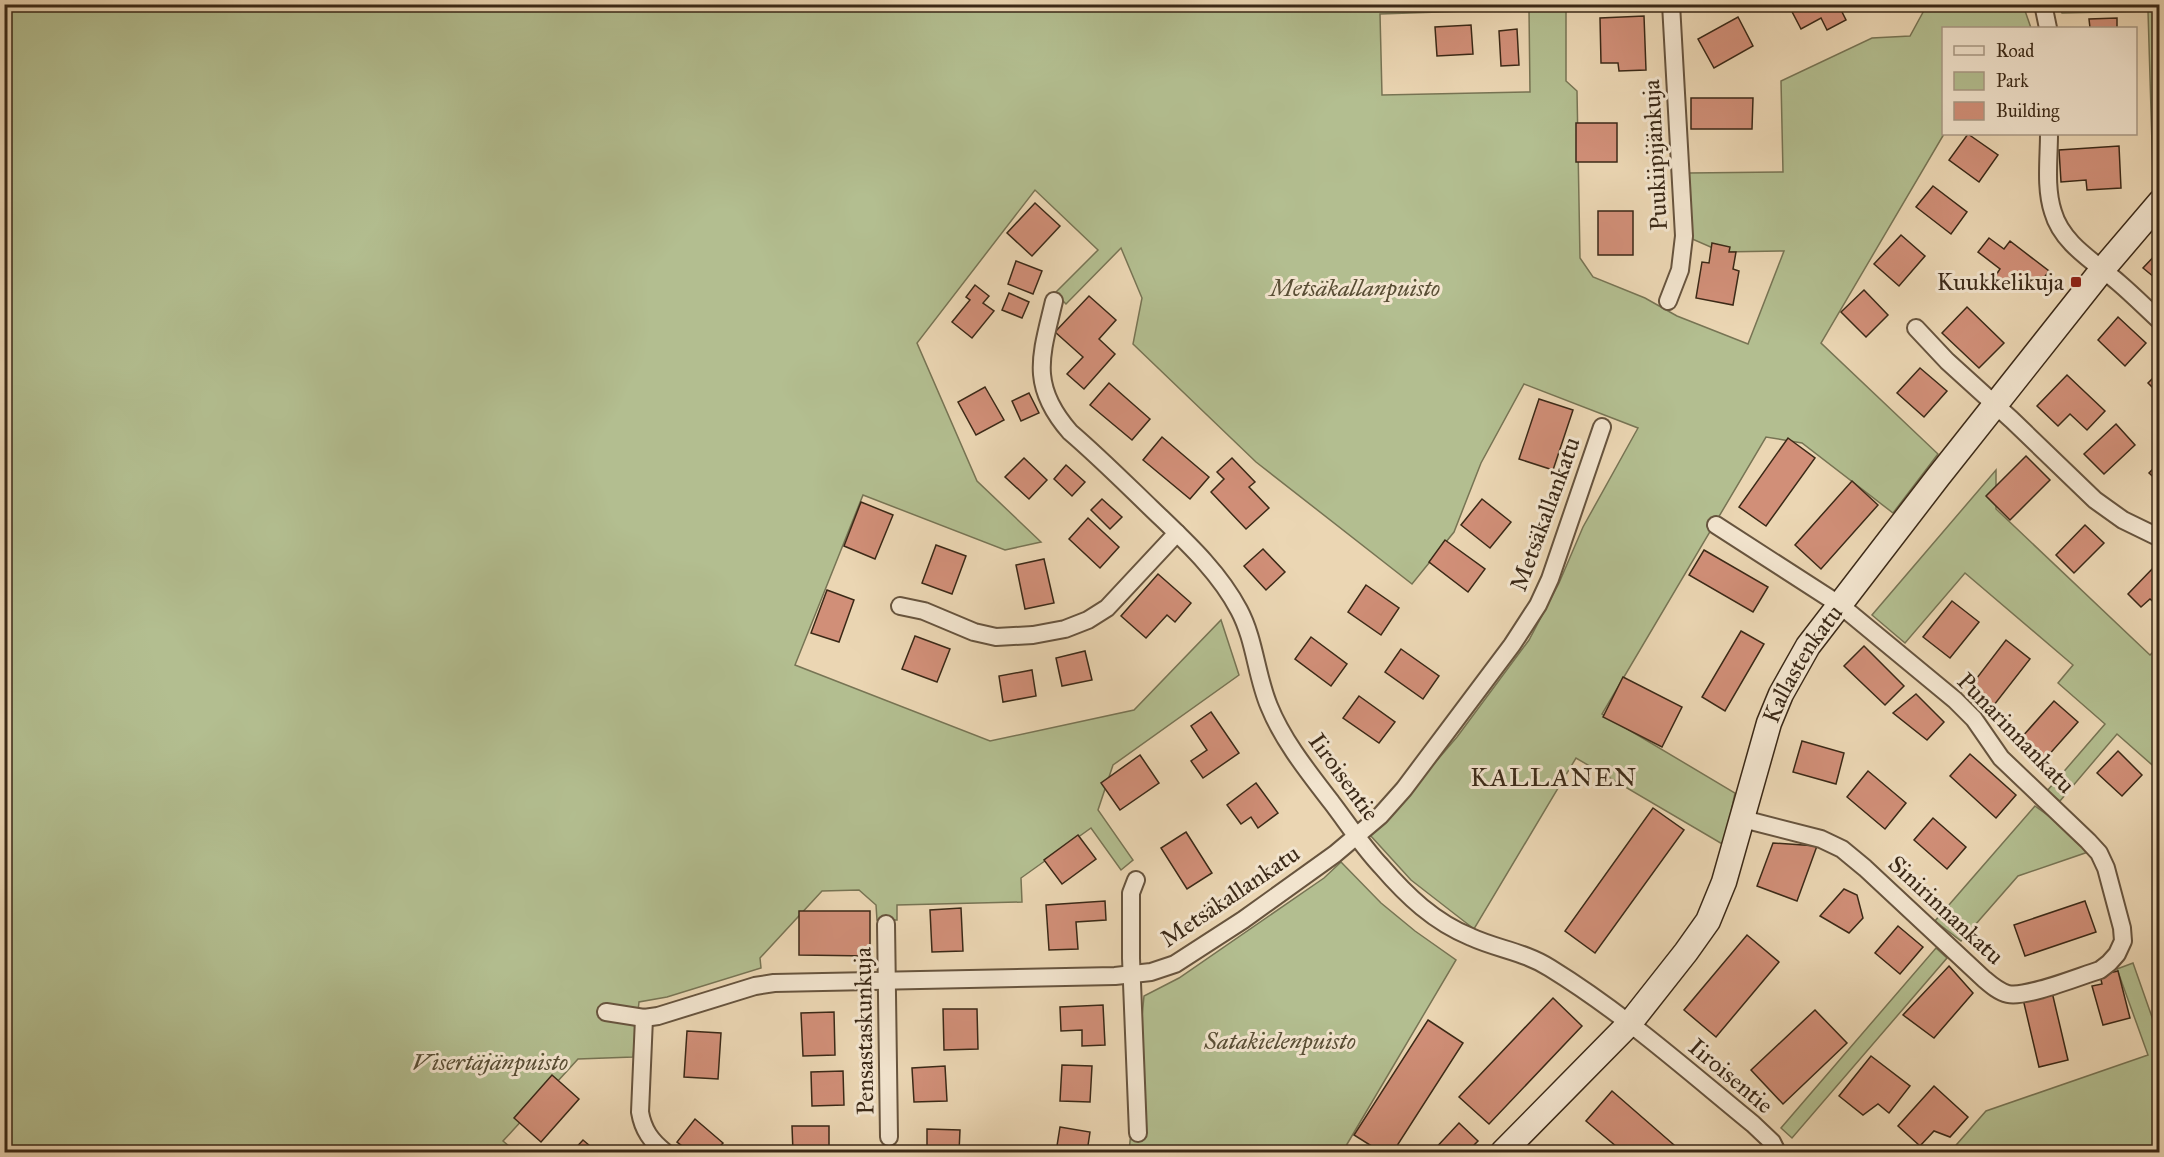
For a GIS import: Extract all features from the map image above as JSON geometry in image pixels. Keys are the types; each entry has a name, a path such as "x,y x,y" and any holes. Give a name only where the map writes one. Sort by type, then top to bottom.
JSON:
{"street":[{"name":"Puukiipijänkuja","path":"1668,301 1680,270 1684,237 1671,4"},
{"path":"2043,4 2049,27"},
{"path":"2049,135 2049,190 2053,213 2061,229 2074,246 2160,321"},
{"name":"Kallastenkatu","path":"1503,1152 1630,1023 1686,952 1707,921 1724,882 1769,723 1781,694 1808,646 2102,270 2160,202"},
{"name":"Iiroisentie","path":"1054,301 1041,353 1041,375 1045,394 1055,415 1212,569 1241,612 1269,707 1302,763 1379,865 1427,913 1449,927 1473,938 1529,956 1630,1023 1753,1124 1772,1142 1777,1152"},
{"path":"1916,328 1947,361 2108,511 2160,538"},
{"name":"Metsäkallankatu","path":"606,1012 644,1018 658,1016 755,986 774,983 1132,975 1151,972 1175,964 1243,920 1357,836 1380,816 1404,789 1512,645 1538,604 1550,579 1602,427"},
{"name":"Punarinnankatu","path":"1716,525 1840,605 1955,700 1974,719 2001,758 2078,830 2098,853 2106,868 2122,928 2123,941 2117,954"},
{"path":"900,606 924,611 975,632 996,637 1033,635 1065,629 1088,620 1107,608 1177,533"},
{"name":"Sinirinnankatu","path":"1743,819 1821,838 1842,849 1984,979 2005,993 2015,995 2028,993 2100,970 2117,954"},
{"path":"1136,880 1131,893 1138,1133"},
{"name":"Pensastaskunkuja","path":"886,924 889,1137"},
{"path":"644,1018 640,1112 642,1125 649,1137 665,1152"}],"green space":[{"path":"5,5 1467,5 1468,11 1380,14 1382,95 1530,92 1529,10 1566,10 1566,81 1577,91 1580,258 1593,277 1645,298 1677,316 1748,344 1784,251 1722,252 1690,238 1689,173 1783,172 1781,81 1872,38 1910,36 1927,5 2023,5 2031,27 1942,27 1943,135 1821,343 1938,454 1893,513 1802,443 1766,437 1602,714 1735,793 1724,845 1576,758 1474,929 1411,880 1370,835 1384,822 1457,737 1529,640 1559,583 1583,527 1638,428 1524,384 1481,463 1454,532 1412,584 1256,462 1133,344 1142,298 1121,248 1066,304 1055,293 1098,250 1035,190 917,343 977,481 1041,542 1005,550 863,495 795,665 990,741 1134,710 1221,620 1239,675 1113,765 1098,810 1133,860 1121,870 1091,828 1021,878 1022,902 897,905 897,920 877,920 876,905 859,890 822,891 760,958 761,968 667,997 639,1002 633,1057 578,1059 503,1141 516,1152 5,1152"},
{"path":"2058,5 2159,5 2160,173 2153,177 2148,11 2062,13"},
{"path":"1996,470 1996,509 2150,655 2159,646 2159,771 2117,734 2060,801 2047,791 2105,724 2058,683 2073,665 1965,573 1905,643 1872,615"},
{"path":"2035,806 2076,836 2088,852 2018,876 1961,941 1935,921"},
{"name":"Satakielenpuisto","path":"1341,862 1381,903 1456,960 1344,1152 1129,1152 1144,996 1179,978 1324,878"},
{"path":"1936,948 1947,958 1792,1138 1781,1128"},
{"path":"2133,963 2159,1037 2159,1146 2149,1152 1950,1152 1986,1111 2148,1055 2117,969"}],"building":[{"path":"1788,4 1838,4 1846,20 1827,30 1821,18 1801,29"},
{"path":"1644,16 1646,70 1619,71 1618,63 1601,63 1600,18"},
{"path":"1738,17 1753,46 1714,68 1698,39"},
{"path":"2117,18 2117,27 2090,27 2089,19"},
{"path":"1471,25 1473,54 1437,56 1435,27"},
{"path":"1517,29 1519,65 1501,66 1499,31"},
{"path":"1691,98 1753,98 1752,129 1691,129"},
{"path":"1576,123 1617,123 1617,162 1576,162"},
{"path":"1967,135 1998,155 1979,182 1949,160"},
{"path":"2119,146 2121,188 2087,190 2086,180 2061,182 2059,150"},
{"path":"1933,186 1967,212 1951,234 1916,207"},
{"path":"1035,203 1060,226 1032,256 1007,233"},
{"path":"1598,211 1633,211 1633,255 1598,255"},
{"path":"1901,235 1925,256 1899,286 1874,264"},
{"path":"1989,238 2004,249 2010,241 2049,271 2035,290 2014,274 2005,286 1994,278 2000,269 1978,252"},
{"path":"1712,243 1730,247 1729,252 1736,252 1733,269 1739,271 1733,305 1696,298 1702,262 1709,263"},
{"path":"2160,250 2160,282 2143,268"},
{"path":"1016,261 1042,271 1033,294 1008,284"},
{"path":"975,285 989,296 983,303 994,311 972,338 952,322 970,300 966,297"},
{"path":"1864,290 1888,315 1866,337 1841,312"},
{"path":"1009,293 1029,302 1022,318 1002,310"},
{"path":"1089,296 1116,320 1099,339 1115,354 1084,389 1067,374 1083,357 1055,332"},
{"path":"1967,307 2004,343 1979,368 1942,333"},
{"path":"2118,317 2146,343 2125,366 2098,340"},
{"path":"1920,368 1947,391 1924,417 1897,393"},
{"path":"2160,371 2160,395 2148,383"},
{"path":"2067,375 2105,411 2087,430 2070,414 2058,426 2037,406"},
{"path":"1109,383 1150,419 1132,440 1090,405"},
{"path":"985,387 1004,420 976,435 958,402"},
{"path":"1029,393 1039,413 1021,421 1012,401"},
{"path":"1539,399 1573,410 1553,470 1519,459"},
{"path":"2116,424 2135,445 2104,474 2084,454"},
{"path":"1162,437 1209,477 1190,499 1143,460"},
{"path":"1788,438 1815,458 1766,526 1739,507"},
{"path":"2026,456 2050,480 2010,520 1986,496"},
{"path":"1024,458 1047,480 1029,499 1005,477"},
{"path":"1232,458 1255,482 1249,487 1269,508 1246,529 1211,492 1224,479 1217,472"},
{"path":"2160,462 2160,483 2149,473"},
{"path":"1066,465 1085,482 1072,496 1054,479"},
{"path":"1852,481 1878,505 1821,569 1795,545"},
{"path":"1102,499 1122,517 1110,529 1091,510"},
{"path":"1482,499 1511,522 1490,548 1461,525"},
{"path":"861,502 893,515 875,559 844,546"},
{"path":"1088,518 1119,547 1100,568 1069,539"},
{"path":"2085,525 2104,543 2074,573 2056,555"},
{"path":"1445,540 1485,569 1468,592 1429,562"},
{"path":"936,545 966,556 952,594 922,583"},
{"path":"1263,549 1285,572 1266,590 1244,566"},
{"path":"1704,550 1768,587 1753,612 1689,575"},
{"path":"1044,559 1054,603 1025,609 1016,565"},
{"path":"2155,566 2160,570 2160,608 2150,599 2141,607 2128,594"},
{"path":"1158,574 1191,603 1175,622 1167,615 1146,638 1121,616"},
{"path":"1366,585 1399,608 1381,635 1348,612"},
{"path":"827,590 854,600 839,642 811,633"},
{"path":"1952,601 1979,622 1950,658 1923,637"},
{"path":"1741,631 1764,644 1725,711 1702,697"},
{"path":"915,636 950,649 937,682 902,669"},
{"path":"1311,637 1347,664 1331,686 1295,659"},
{"path":"2006,640 2030,659 1994,705 1970,687"},
{"path":"1864,646 1904,686 1885,705 1844,666"},
{"path":"1401,649 1439,676 1423,699 1385,672"},
{"path":"1085,651 1092,680 1062,686 1056,658"},
{"path":"1032,670 1036,696 1003,702 999,676"},
{"path":"1623,677 1682,707 1662,747 1603,717"},
{"path":"1916,694 1944,722 1927,740 1893,713"},
{"path":"1359,696 1395,722 1379,743 1343,718"},
{"path":"2054,701 2078,722 2046,758 2022,737"},
{"path":"1211,712 1239,753 1203,778 1191,761 1207,750 1191,726"},
{"path":"1802,741 1844,753 1836,784 1793,772"},
{"path":"2118,751 2142,775 2122,796 2097,773"},
{"path":"1970,754 2016,795 1996,818 1950,776"},
{"path":"1140,755 1159,783 1120,810 1101,783"},
{"path":"1868,771 1906,803 1885,829 1847,797"},
{"path":"1256,783 1278,813 1258,828 1251,817 1241,824 1227,805"},
{"path":"1653,808 1684,830 1595,953 1565,931"},
{"path":"1933,818 1966,847 1947,869 1914,840"},
{"path":"1186,832 1212,873 1187,889 1161,848"},
{"path":"1078,835 1096,859 1062,884 1044,860"},
{"path":"1773,843 1817,846 1797,901 1757,886"},
{"path":"1844,889 1857,895 1863,918 1849,933 1820,916"},
{"path":"1105,901 1106,920 1076,922 1078,949 1049,950 1046,905"},
{"path":"2085,901 2096,932 2025,956 2014,925"},
{"path":"961,908 963,951 932,952 930,910"},
{"path":"799,911 870,911 870,956 799,955"},
{"path":"1898,926 1923,947 1900,974 1875,953"},
{"path":"1747,935 1779,962 1716,1037 1684,1010"},
{"path":"1949,966 1973,993 1934,1038 1903,1015"},
{"path":"2118,971 2130,1018 2103,1025 2092,986 2102,984 2100,975"},
{"path":"2052,992 2068,1060 2039,1067 2023,999"},
{"path":"1553,998 1582,1026 1489,1124 1459,1097"},
{"path":"1103,1005 1105,1045 1082,1046 1082,1030 1061,1031 1060,1007"},
{"path":"943,1009 977,1009 978,1049 944,1050"},
{"path":"1815,1010 1847,1043 1783,1104 1751,1070"},
{"path":"834,1012 835,1055 803,1056 801,1013"},
{"path":"1428,1020 1463,1043 1393,1152 1381,1152 1354,1135"},
{"path":"687,1031 721,1033 718,1079 684,1077"},
{"path":"1871,1056 1910,1086 1889,1113 1878,1104 1863,1115 1839,1096"},
{"path":"1062,1065 1092,1066 1090,1102 1060,1101"},
{"path":"945,1066 947,1101 914,1102 912,1068"},
{"path":"843,1071 844,1105 812,1106 811,1072"},
{"path":"552,1075 579,1099 541,1142 514,1118"},
{"path":"1934,1086 1968,1117 1950,1137 1934,1131 1920,1146 1898,1126"},
{"path":"1612,1091 1681,1151 1623,1152 1586,1121"},
{"path":"695,1119 723,1143 715,1152 690,1152 677,1142"},
{"path":"1459,1123 1478,1141 1467,1152 1432,1152"},
{"path":"792,1126 829,1126 829,1152 793,1152"},
{"path":"1060,1127 1090,1132 1087,1152 1056,1152"},
{"path":"927,1129 960,1130 959,1152 927,1152"},
{"path":"583,1140 597,1152 572,1152"}],"place":[{"name":"Kuukkelikuja","path":"2076,282"}],"district":[{"name":"KALLANEN","path":"1554,777"}],"park label":[{"name":"Metsäkallanpuisto","path":"1355,288"},
{"name":"Visertäjänpuisto","path":"490,1062"}]}
